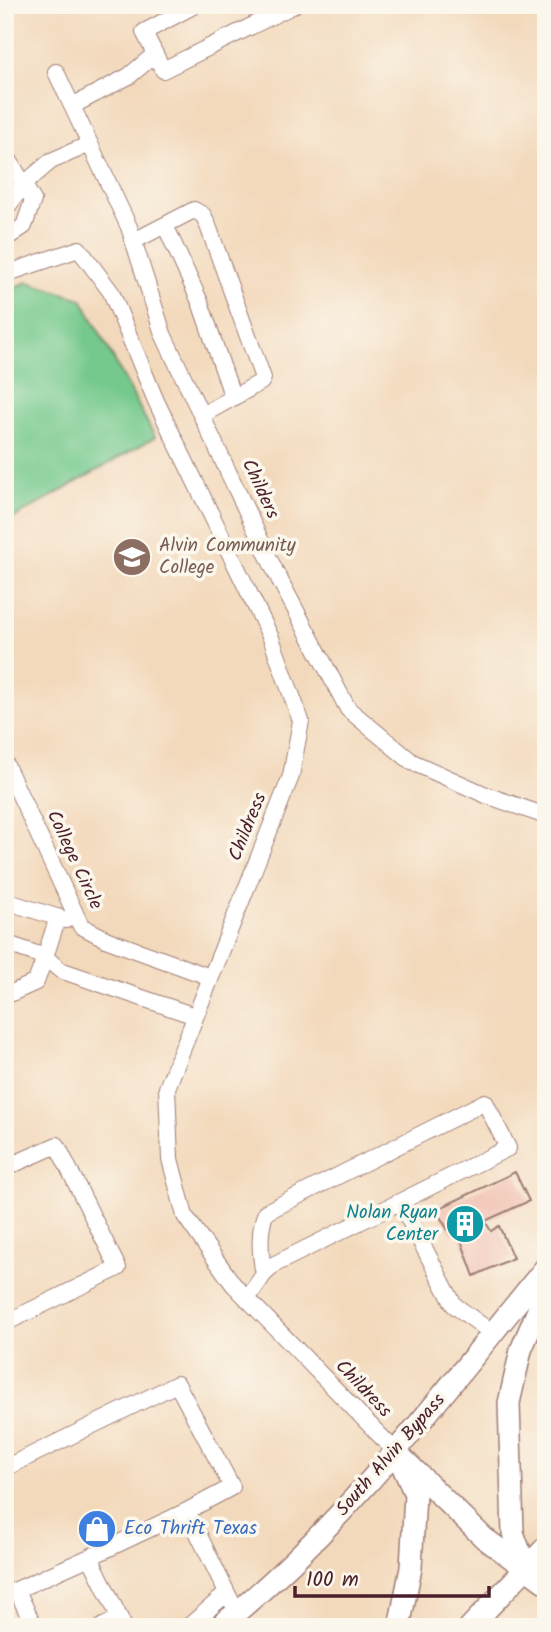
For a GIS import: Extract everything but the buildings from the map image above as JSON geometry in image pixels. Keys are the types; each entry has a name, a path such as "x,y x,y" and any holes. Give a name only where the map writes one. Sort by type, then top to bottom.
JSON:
{"main road":[{"name":"South Alvin Bypass","path":"219,1627 297,1559 397,1453 546,1267"},
{"path":"526,1569 513,1534 509,1402 521,1350 546,1291"},
{"path":"397,1453 484,1538 546,1583"},
{"path":"397,1453 415,1494 411,1569 399,1627"},
{"path":"470,1627 546,1547"}],"street":[{"path":"195,5 144,32 163,71 294,5"},
{"path":"72,106 129,76 154,55"},
{"name":"Childers","path":"56,72 134,241 163,334 275,571 348,709 412,762 486,795 546,816"},
{"path":"5,210 24,184 51,161 90,145"},
{"path":"5,153 33,200 24,226 5,239"},
{"path":"134,241 194,210 203,215 207,223 263,378 261,382 202,415"},
{"path":"165,225 200,302 233,398"},
{"name":"Childress","path":"5,274 79,249 111,292 156,401 271,638 301,720 291,776 167,1088 170,1159 185,1216 233,1284 397,1453"},
{"name":"College Circle","path":"5,763 81,926 108,940 210,977"},
{"path":"5,901 81,926"},
{"path":"5,996 36,982 58,917"},
{"path":"5,943 46,957 60,970 195,1016"},
{"path":"247,1299 264,1274 275,1264 508,1148 485,1102 266,1212 262,1222 260,1255 264,1274"},
{"path":"5,1168 57,1145 118,1268 5,1323"},
{"path":"400,1202 454,1306 492,1333"},
{"path":"5,1468 177,1384 232,1487 187,1511 11,1593 34,1627"},
{"path":"187,1511 236,1613"},
{"path":"90,1557 122,1622 102,1627"},
{"path":"188,1627 227,1593"}],"green space":[{"path":"28,282 82,299 155,437 5,523 5,290"}],"place":[{"name":"Alvin Community College","path":"132,557"},
{"name":"Nolan Ryan Center","path":"465,1224"},
{"name":"Eco Thrift Texas","path":"97,1529"}]}
